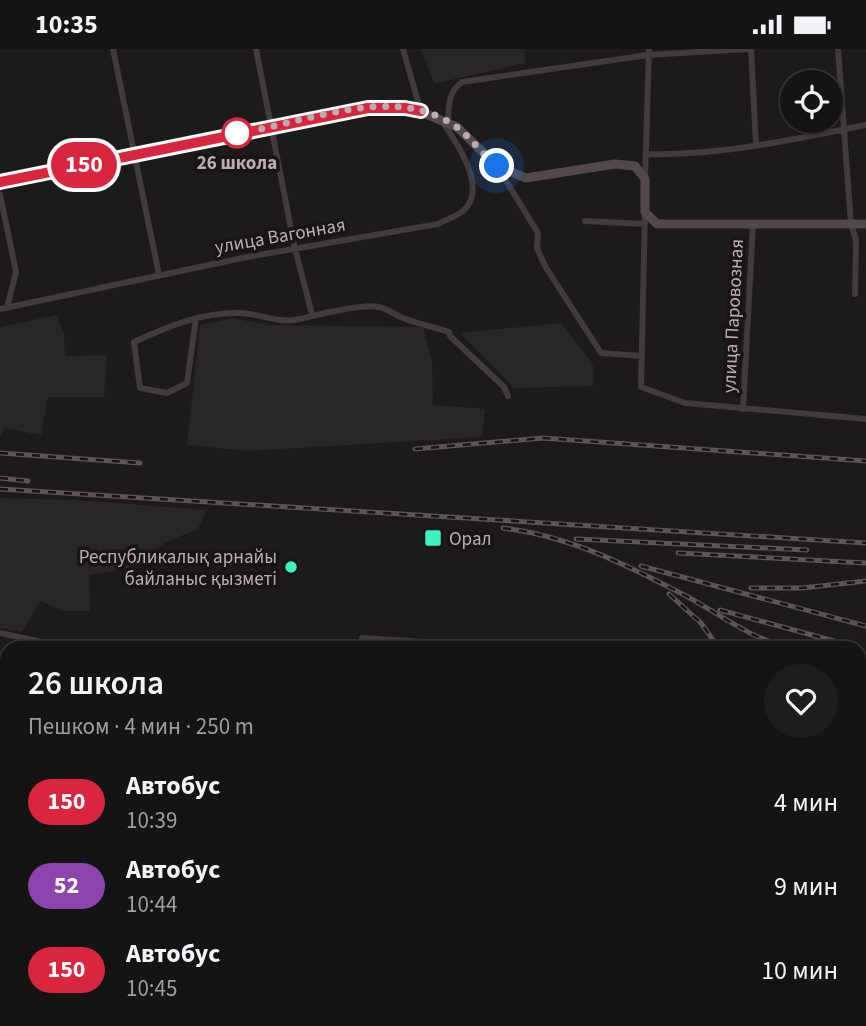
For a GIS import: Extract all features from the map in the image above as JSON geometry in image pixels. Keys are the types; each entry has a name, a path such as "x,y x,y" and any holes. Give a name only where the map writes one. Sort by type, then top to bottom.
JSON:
{"street":[{"path":"113,49 159,275"},
{"path":"256,49 295,249 312,314"},
{"path":"403,49 421,111"},
{"path":"444,121 449,98 454,88 462,82 648,52 749,49 756,145"},
{"path":"838,49 851,224 856,240 855,294"},
{"path":"648,52 641,387 685,403 866,419"},
{"path":"0,182 368,108 421,111 457,127 497,166 538,233 537,248 545,266 601,353 641,356"},
{"name":"улица Вагонная","path":"3,309 159,275 438,224 463,211 472,199 472,178 444,121"},
{"path":"647,154 673,155 756,145 866,125"},
{"path":"497,166 526,178 627,163 635,166 645,179"},
{"path":"0,194 16,272 3,309"},
{"path":"645,212 657,223 866,224"},
{"path":"585,221 645,223"},
{"name":"улица Паровозная","path":"743,409 753,224"},
{"path":"196,318 187,383 167,393 140,388 134,342 181,320 196,318 239,313 299,320 312,314 380,307 404,318 449,332 450,336 505,387 508,396"},
{"path":"0,633 37,641"},
{"path":"362,641 362,638 402,641"}],"shaded area":[{"path":"421,49 525,49 525,63 434,84"},
{"path":"57,315 64,334 65,356 107,355 104,397 48,397 41,435 4,428 0,439 0,327"},
{"path":"232,318 269,325 423,327 432,362 433,405 485,409 482,437 247,451 187,445 200,325"},
{"path":"561,323 593,364 593,386 514,388 460,333"},
{"path":"0,498 76,500 207,510 198,529 166,542 135,567 89,575 90,611 64,611 40,601 22,632 0,628"}],"railway":[{"path":"415,449 543,438 866,461"},
{"path":"0,453 140,463"},
{"path":"0,478 28,481"},
{"path":"0,489 866,543"},
{"path":"503,528 552,538 598,554 644,574 769,641"},
{"path":"576,539 807,550"},
{"path":"678,553 866,563"},
{"path":"641,566 866,626"},
{"path":"751,588 802,588 866,581"},
{"path":"669,594 701,623 714,641"},
{"path":"720,610 834,641"}],"bus line":[{"name":"150","path":"0,182 368,108 388,107 421,111"}],"place":[{"name":"26 школа","path":"237,133"},
{"name":"Орал","path":"433,538"},
{"name":"Республикалық арнайы байланыс қызметі","path":"291,567"}],"route":[{"path":"237,133 368,108 405,108 421,111 457,127 497,166"}]}
